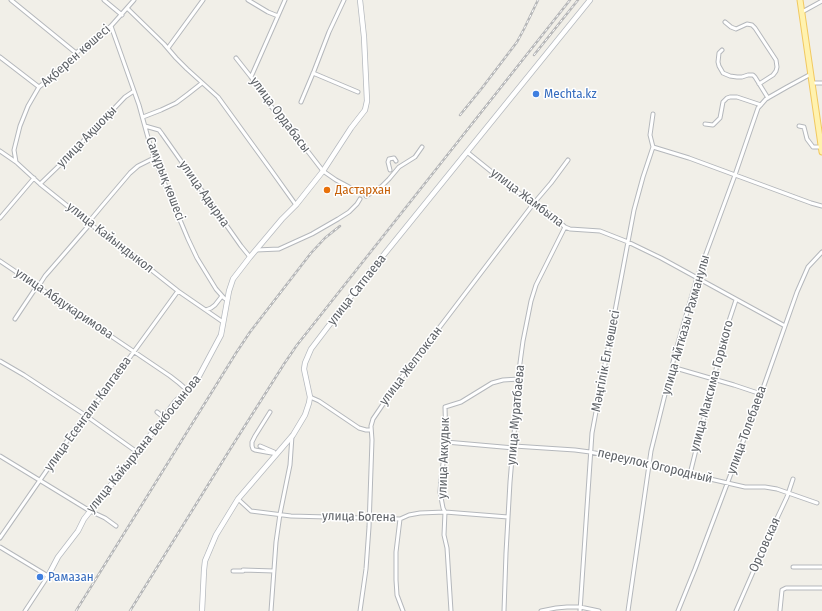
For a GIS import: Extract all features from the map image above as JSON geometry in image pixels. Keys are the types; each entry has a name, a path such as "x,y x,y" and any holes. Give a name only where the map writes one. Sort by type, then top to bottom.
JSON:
{"main road":[{"path":"800,0 822,149"}],"street":[{"path":"11,0 76,54"},
{"path":"104,0 122,15"},
{"name":"Ақберен көшесі","path":"16,162 14,150 20,126 28,106 39,87 67,65 76,54 111,26 134,0"},
{"path":"168,48 203,0"},
{"path":"248,0 278,16"},
{"path":"251,77 285,0"},
{"path":"301,102 329,32 344,0"},
{"name":"улица Кайырхана Бекбосынова","path":"25,611 58,558 78,531 84,519 175,402 195,382 221,335 227,300 233,279 250,256 296,205 322,171 364,110 367,101 364,37 360,0"},
{"name":"улица Сатпаева","path":"202,611 205,561 216,535 238,499 277,454 305,415 310,397 304,369 305,363 312,348 365,278 590,0"},
{"path":"802,12 822,1"},
{"path":"127,8 168,48 176,58 218,97 296,205"},
{"path":"725,22 731,27 736,28 747,24 752,25 776,60 776,71 759,84"},
{"name":"Самұрық көшесі","path":"111,26 143,117 154,158 188,240 216,289 227,300"},
{"path":"722,50 719,53 718,62 720,70 730,76 737,77 751,75 755,77 768,98"},
{"path":"0,57 39,87"},
{"name":"улица Ордабасы","path":"236,58 269,104 289,127 322,171"},
{"path":"313,73 358,92"},
{"name":"улица Айтказы Рахманулы","path":"628,611 649,465 655,435 697,278 758,108 768,98 811,74"},
{"path":"143,117 176,103 202,83"},
{"path":"812,83 822,83"},
{"name":"улица Ақшоқы","path":"40,184 125,97 134,91"},
{"path":"704,124 715,124 720,118 725,100 730,97 737,97 761,105"},
{"name":"Мәңгілік Ел көшесі","path":"580,609 590,452 595,412 609,347 634,210 653,147 650,135 653,114"},
{"name":"улица Адырна","path":"145,126 158,130 162,134 241,246 250,256"},
{"path":"799,126 804,127 807,139 813,146 822,149"},
{"path":"366,196 381,187 399,167 415,158 422,147"},
{"path":"653,147 689,158 822,206"},
{"name":"улица Кайындыкол","path":"0,152 16,162 40,184 90,224 178,291 223,322"},
{"name":"улица Жамбыла","path":"467,152 513,188 550,214 565,227 570,229 600,231 628,242 662,258 784,326"},
{"path":"15,320 45,276 90,224 97,212 130,173 138,166 154,158"},
{"path":"390,170 388,162 389,159 394,158 396,161"},
{"name":"улица Желтоксан","path":"360,611 366,569 372,419 398,382 568,160"},
{"path":"322,171 352,188"},
{"path":"0,218 34,178"},
{"path":"256,250 279,249 312,234 338,220 349,212 357,204 360,198"},
{"name":"улица Муратбаева","path":"504,611 510,482 523,341 531,301 536,285 565,227"},
{"name":"улица Толебаева","path":"678,611 761,394 797,292 808,267 822,252"},
{"name":"улица Абдукаримова","path":"0,261 134,351 170,376 186,390"},
{"name":"улица Есенгали Калгаева","path":"0,538 85,414 101,397 178,291"},
{"path":"206,310 215,305 222,296"},
{"name":"улица Максима Горького","path":"690,474 713,379 736,300"},
{"path":"0,361 85,414 137,452"},
{"path":"672,367 761,394"},
{"name":"улица Аккудык","path":"451,611 447,548 444,535 445,512 440,492 446,442 445,407 461,402 492,383 503,380 519,379"},
{"path":"310,397 319,401 359,428 371,430"},
{"path":"157,412 163,417"},
{"path":"270,412 253,449 277,454"},
{"path":"270,611 276,542 290,465 292,435"},
{"name":"переулок Огородный","path":"446,442 568,449 590,452 645,463 745,487 765,487 777,489 817,503"},
{"path":"256,443 260,451"},
{"path":"256,443 277,454"},
{"path":"0,456 116,526"},
{"name":"Орсовская","path":"736,611 793,479"},
{"name":"улица Богена","path":"238,499 251,511 291,516 400,519 409,515 420,513 445,512 508,517"},
{"path":"400,519 396,552 396,587 397,595 403,611"},
{"path":"0,547 48,576"},
{"path":"793,567 822,567"},
{"path":"233,571 274,571"},
{"path":"780,610 782,590 786,588 822,588"},
{"path":"541,611 567,606 599,611"}],"railway":[{"path":"460,115 517,42 538,0"},
{"path":"130,611 229,451 297,345 570,0"},
{"path":"534,55 578,0"},
{"path":"76,611 250,332 311,253 325,238 340,226"}],"place":[{"name":"Mechta.kz","path":"536,94"},
{"name":"Дастархан","path":"327,190"},
{"name":"Рамазан","path":"40,577"}]}
